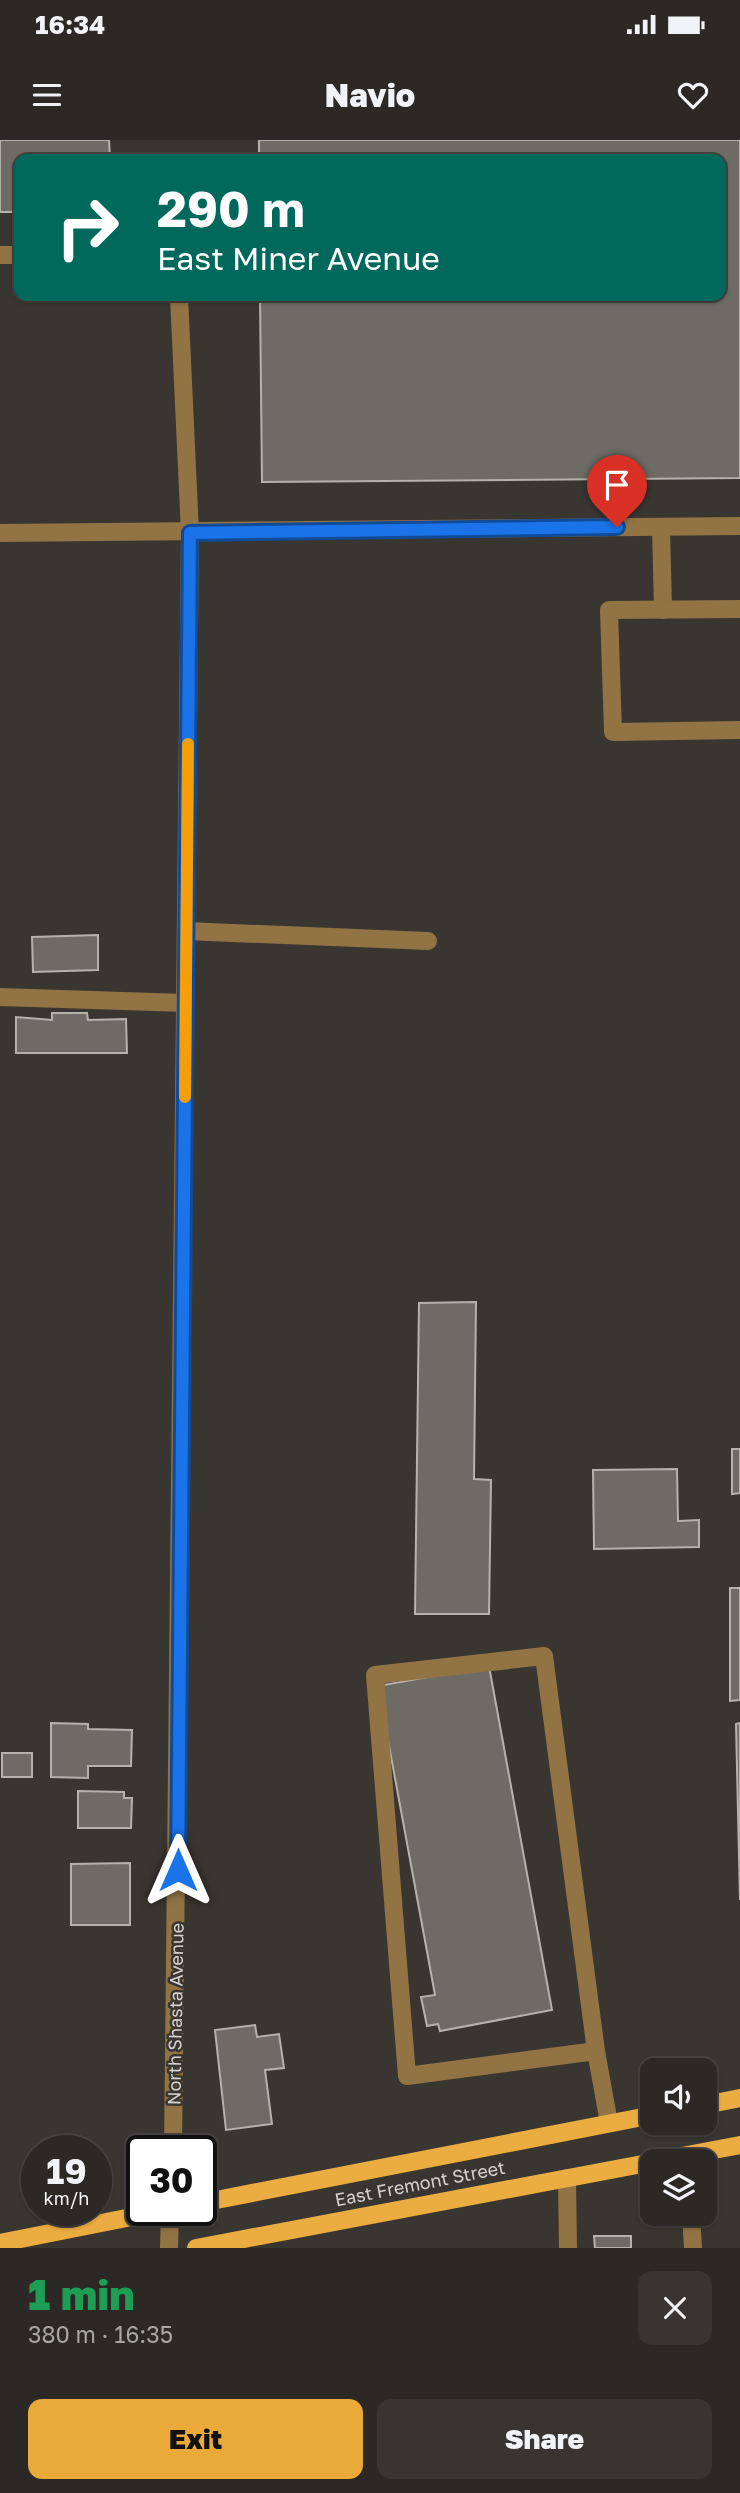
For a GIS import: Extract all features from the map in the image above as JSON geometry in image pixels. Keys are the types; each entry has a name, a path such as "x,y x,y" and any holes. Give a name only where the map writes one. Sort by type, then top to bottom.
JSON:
{"main road":[{"path":"717,2103 740,2098"},
{"name":"East Fremont Street","path":"217,2200 640,2117"},
{"name":"East Fremont Street","path":"717,2151 740,2145"},
{"name":"East Fremont Street","path":"196,2248 640,2164"},
{"path":"0,2243 126,2218"}],"street":[{"name":"North Shasta Avenue","path":"173,2135 190,533 179,301"},
{"path":"0,533 740,526"},
{"path":"662,527 663,610"},
{"path":"740,609 609,610 614,732 740,730"},
{"path":"186,931 428,941"},
{"path":"0,997 186,1003"},
{"path":"596,2051 407,2077 375,1675 544,1656 596,2051 610,2123"},
{"path":"567,2178 568,2248"},
{"path":"168,2226 169,2248"},
{"path":"692,2226 693,2248"}],"building":[{"path":"0,140 109,140 110,154 14,154 14,212 0,212"},
{"path":"259,140 740,140 740,478 262,482 260,301 726,301 726,154 259,154"},
{"path":"98,935 98,970 33,972 32,937"},
{"path":"52,1013 87,1013 88,1020 126,1019 127,1053 16,1053 16,1017 52,1020"},
{"path":"476,1302 474,1479 491,1480 489,1614 415,1614 419,1303"},
{"path":"732,1449 740,1449 740,1493 732,1494"},
{"path":"677,1469 678,1521 699,1520 699,1547 594,1549 593,1470"},
{"path":"730,1588 740,1588 740,1700 730,1701"},
{"path":"489,1666 552,2010 440,2031 438,2024 427,2026 421,1997 435,1995 378,1686"},
{"path":"51,1723 88,1724 88,1729 132,1730 131,1766 88,1766 88,1778 51,1777"},
{"path":"740,1723 740,1900 736,1724"},
{"path":"2,1753 32,1753 32,1777 2,1777"},
{"path":"78,1791 124,1792 124,1798 132,1798 131,1828 78,1828"},
{"path":"130,1863 130,1925 71,1925 71,1864"},
{"path":"255,2025 257,2037 279,2034 284,2068 265,2070 272,2124 226,2130 215,2030"},
{"path":"594,2236 631,2236 631,2248 595,2248"}],"slow traffic":[{"path":"185,1097 188,744"}],"route":[{"path":"178,1870 190,533 617,527"}]}
